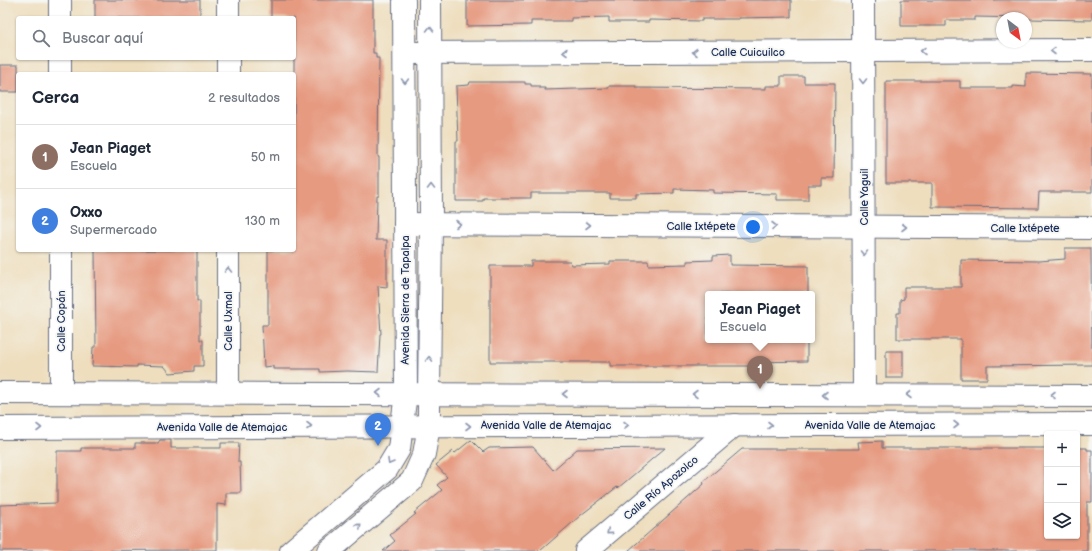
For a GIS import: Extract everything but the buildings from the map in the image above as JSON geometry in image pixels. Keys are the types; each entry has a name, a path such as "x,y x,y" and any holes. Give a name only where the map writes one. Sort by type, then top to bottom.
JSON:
{"street":[{"path":"60,0 60,16"},
{"path":"228,0 228,16"},
{"name":"Avenida Sierra de Tapalpa","path":"291,551 387,469 398,449 406,393 404,0"},
{"path":"329,551 412,481 424,454 429,426 431,224 430,0"},
{"name":"Calle Yaguil","path":"863,0 864,395"},
{"name":"Calle Cuicuilco","path":"405,53 1092,50"},
{"path":"60,60 60,72"},
{"path":"228,60 228,72"},
{"name":"Calle Ixtépete","path":"405,224 1092,228"},
{"name":"Calle Copán","path":"61,252 61,392"},
{"name":"Calle Uxmal","path":"228,252 228,393"},
{"path":"0,393 1092,396"},
{"name":"Avenida Valle de Atemajac","path":"0,428 1092,424"},
{"name":"Calle Río Apozolco","path":"586,551 735,425"}],"place":[{"name":"Jean Piaget","path":"760,389"},
{"name":"Oxxo","path":"378,446"}]}
